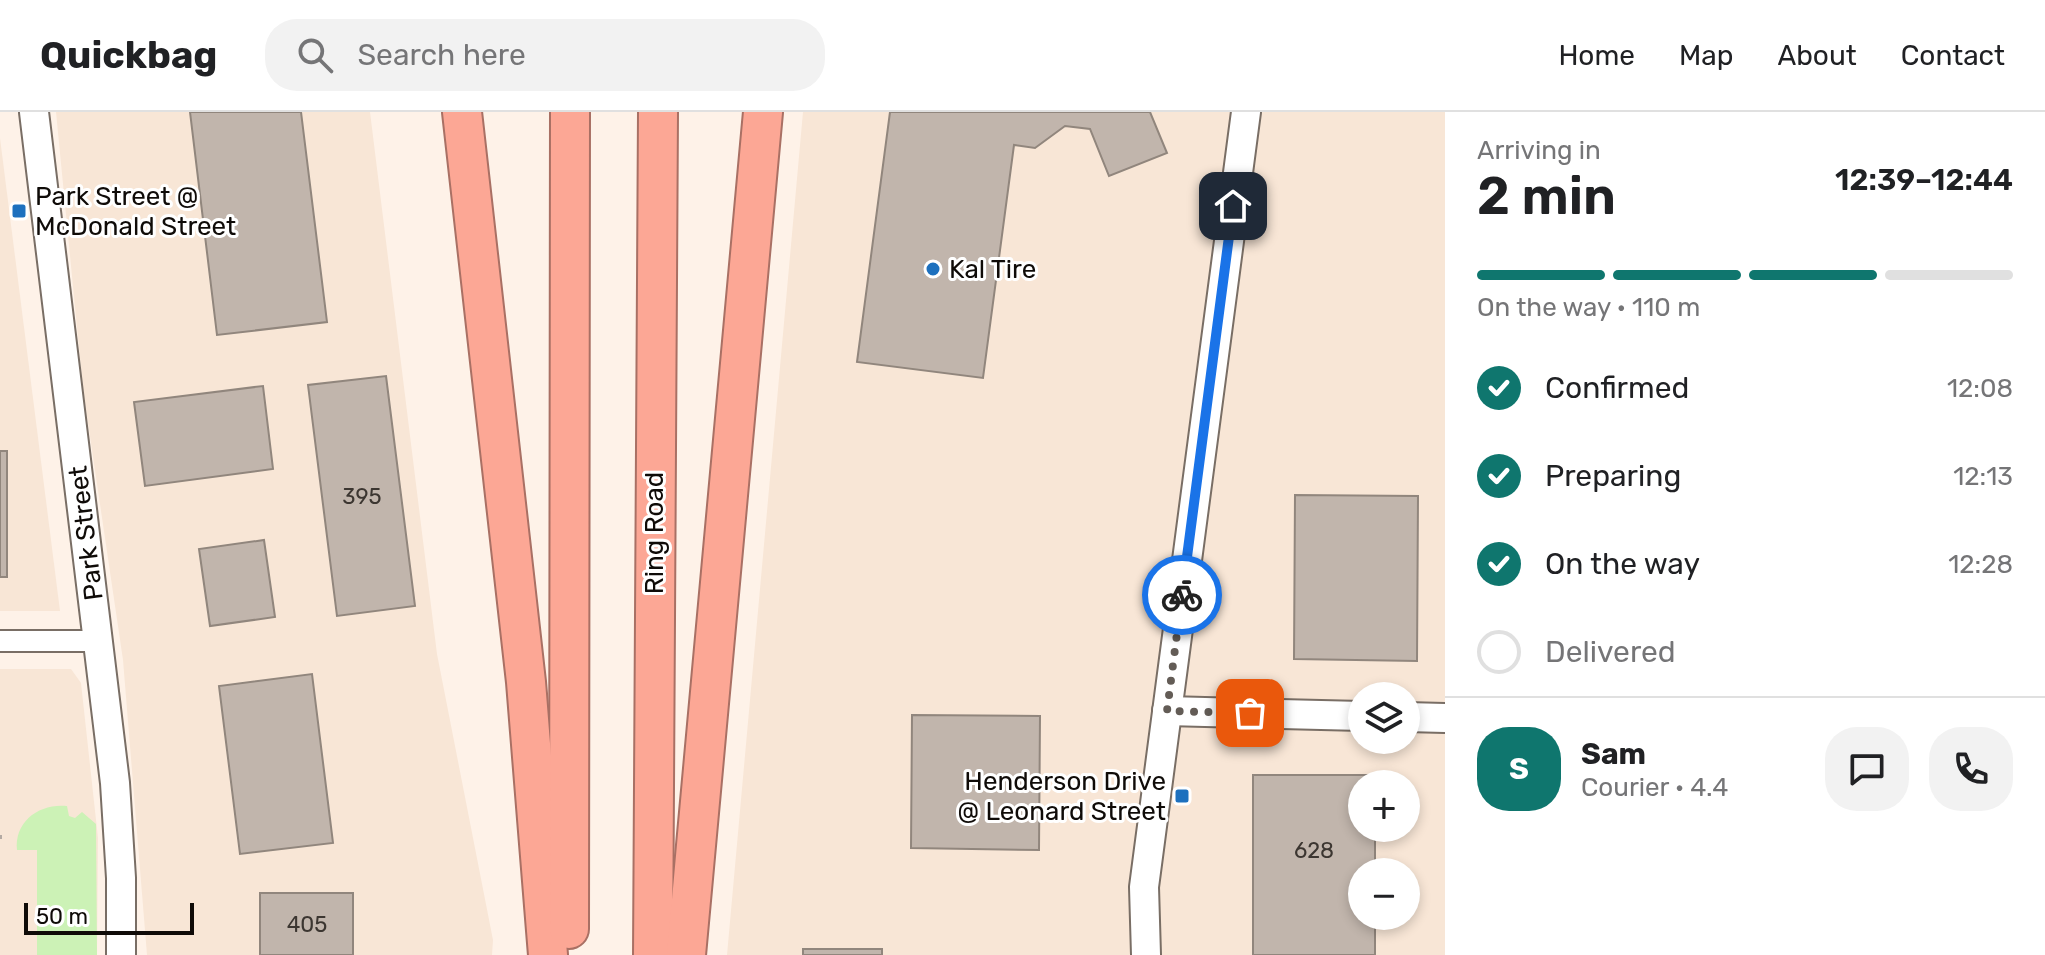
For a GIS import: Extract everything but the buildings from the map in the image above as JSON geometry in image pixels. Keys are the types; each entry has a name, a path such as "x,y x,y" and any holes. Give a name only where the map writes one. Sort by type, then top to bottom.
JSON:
{"highway":[{"path":"462,112 526,682 548,955"},
{"path":"569,955 570,112"},
{"name":"Ring Road","path":"653,955 658,112"},
{"path":"686,955 763,112"}],"street":[{"name":"Park Street","path":"34,112 116,799 121,878 121,955"},
{"path":"1146,955 1144,887 1246,112"},
{"path":"0,641 99,641"},
{"path":"1167,711 1348,716"},
{"path":"1420,717 1445,718"}],"shaded area":[{"path":"56,112 370,112 437,654 493,940 492,955 147,955 123,660 83,389"},
{"path":"803,112 1445,112 1445,955 727,955"},
{"path":"0,138 60,611 0,611"},
{"path":"0,669 71,669 81,683 98,838 97,955 0,955"}],"green space":[{"path":"67,806 69,816 75,818 82,812 96,824 97,955 37,955 37,850 17,850 17,840 24,823 31,816 47,808"}],"way so far":[{"path":"1182,595 1167,711 1250,713"}],"place":[{"name":"Park Street @ McDonald Street","path":"19,211"},
{"name":"Kal Tire","path":"933,269"},
{"name":"Henderson Drive @ Leonard Street","path":"1182,796"}],"route":[{"path":"1182,595 1233,206"}]}
